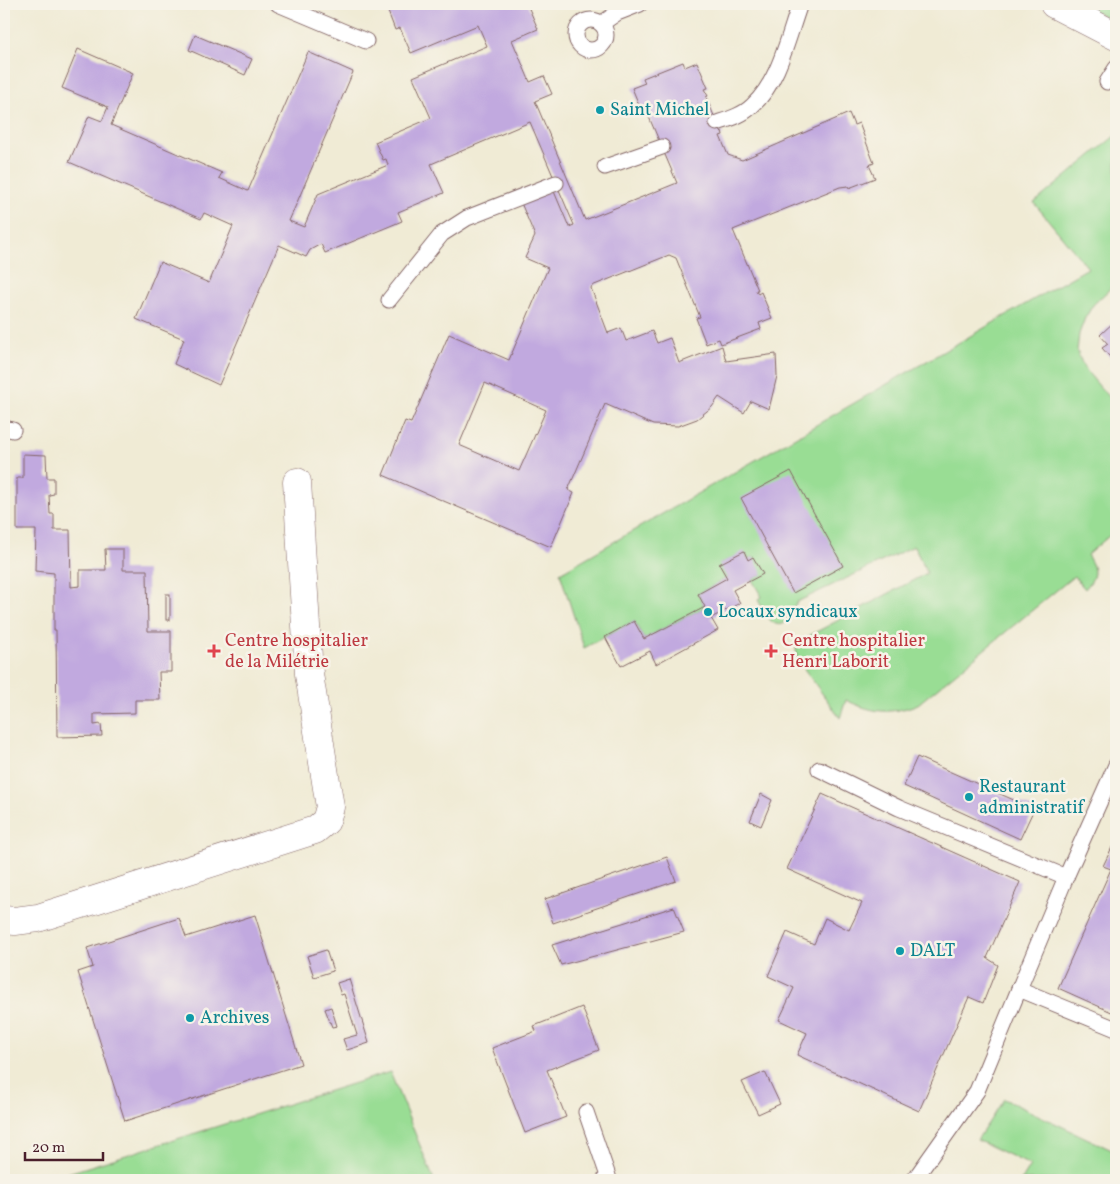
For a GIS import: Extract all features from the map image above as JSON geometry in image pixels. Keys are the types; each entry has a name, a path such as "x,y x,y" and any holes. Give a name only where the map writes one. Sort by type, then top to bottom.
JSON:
{"street":[{"path":"1054,4 1116,36"},
{"path":"4,920 16,921 38,918 315,830 326,821 330,807 308,674 297,482"}],"lane":[{"path":"278,4 366,42"},
{"path":"601,24 616,13 640,4"},
{"path":"717,123 735,117 751,107 765,92 776,70 800,4"},
{"path":"1108,82 1116,68"},
{"path":"605,167 662,147"},
{"path":"389,300 442,234 467,218 556,183"},
{"path":"914,1180 977,1091 1066,877 1116,765"},
{"path":"819,769 899,808 1066,877"},
{"path":"1019,988 1116,1029"},
{"path":"586,1112 608,1176 604,1180"}],"green space":[{"path":"1080,4 1116,4 1116,22"},
{"path":"1116,135 1116,283 1093,305 1085,318 1079,334 1077,351 1084,368 1116,406 1116,530 1087,555 1094,573 1085,589 1074,576 918,704 899,710 882,711 864,708 846,700 840,718 797,659 796,647 803,639 927,573 914,546 797,602 783,624 778,625 771,621 758,600 762,597 752,580 762,574 753,557 748,560 744,552 720,564 727,578 698,594 705,607 644,639 634,621 584,648 560,573 1088,268 1034,203"},
{"path":"390,1072 434,1180 45,1180 91,1166"},
{"path":"1004,1099 1116,1152 1116,1180 1021,1180 1030,1165 977,1140"}],"building":[{"path":"400,4 527,4 538,29 512,40 530,82 544,76 552,94 535,101 585,220 677,183 646,110 642,112 632,88 645,83 643,78 683,62 685,67 697,62 708,88 704,89 708,96 706,97 722,131 723,135 720,136 728,155 742,160 849,113 854,125 859,123 874,163 869,165 875,178 849,188 848,186 840,187 733,230 758,290 756,290 758,294 761,292 772,318 759,323 761,329 721,344 719,339 706,344 696,318 700,317 676,258 669,255 592,286 591,288 608,333 621,328 626,341 652,331 657,343 670,338 679,363 722,346 726,361 776,354 777,376 769,409 751,401 744,413 719,397 712,407 697,419 678,426 653,425 605,404 568,490 574,493 551,547 383,475 405,421 411,423 449,334 509,360 548,268 525,258 535,236 521,203 553,189 569,227 574,225 530,122 431,164 444,193 398,212 402,221 325,253 321,244 310,250 306,257 279,245 219,385 174,364 184,339 136,319 160,262 209,283 233,226 204,213 201,219 69,162 89,116 102,121 108,107 62,88 78,49 133,73 111,125 222,173 219,178 248,191 308,52 353,72 289,221 304,227 318,194 388,165 386,159 383,160 375,142 431,118 413,77 487,46 478,25 411,53 400,28 395,30 387,9","holes":["485,383 546,410 519,471 459,445"]},
{"path":"195,35 252,59 245,75 189,50"},
{"path":"1116,320 1116,364 1102,348 1108,344 1100,335"},
{"path":"23,454 46,455 47,478 54,478 54,494 49,495 50,514 54,514 54,530 70,530 71,587 80,586 80,570 106,570 105,549 123,549 123,570 147,570 148,631 171,631 171,672 159,672 160,700 135,700 135,713 94,714 94,725 101,724 102,736 57,737 54,573 35,571 36,530 17,530 17,478 23,478"},
{"path":"791,471 843,566 793,593 741,498"},
{"name":"Locaux syndicaux","path":"744,551 748,560 753,557 763,574 733,590 740,603 711,618 718,630 656,664 650,651 621,666 605,637 634,621 644,639 705,607 698,594 727,578 719,564"},
{"path":"166,594 170,594 170,620 166,620"},
{"name":"Restaurant administratif","path":"917,757 1034,809 1020,839 904,786"},
{"path":"761,794 772,800 761,826 750,821"},
{"name":"DALT","path":"822,794 1020,882 987,958 998,965 983,1003 969,997 919,1111 797,1055 807,1033 779,1020 794,988 768,976 787,932 814,944 825,918 849,930 862,903 787,869"},
{"path":"1116,839 1116,1014 1058,988 1111,869 1103,866"},
{"path":"667,857 676,881 553,923 545,899"},
{"path":"674,907 684,932 561,965 552,945"},
{"name":"Archives","path":"255,915 301,1064 125,1121 78,972 93,967 87,948 179,918 186,937"},
{"path":"326,950 333,971 314,977 307,956"},
{"path":"349,979 369,1043 347,1050 343,1039 357,1035 344,994 341,995 337,983"},
{"path":"331,1007 337,1026 332,1027 325,1009"},
{"path":"582,1007 599,1050 547,1070 566,1117 525,1133 492,1048 536,1031 534,1026"},
{"path":"765,1072 780,1104 758,1114 742,1082"}],"place":[{"name":"Saint Michel","path":"600,110"},
{"name":"Locaux syndicaux","path":"708,612"},
{"name":"Centre hospitalier de la Milétrie","path":"214,651"},
{"name":"Centre hospitalier Henri Laborit","path":"771,651"},
{"name":"Restaurant administratif","path":"969,797"},
{"name":"DALT","path":"900,951"},
{"name":"Archives","path":"190,1018"}]}
